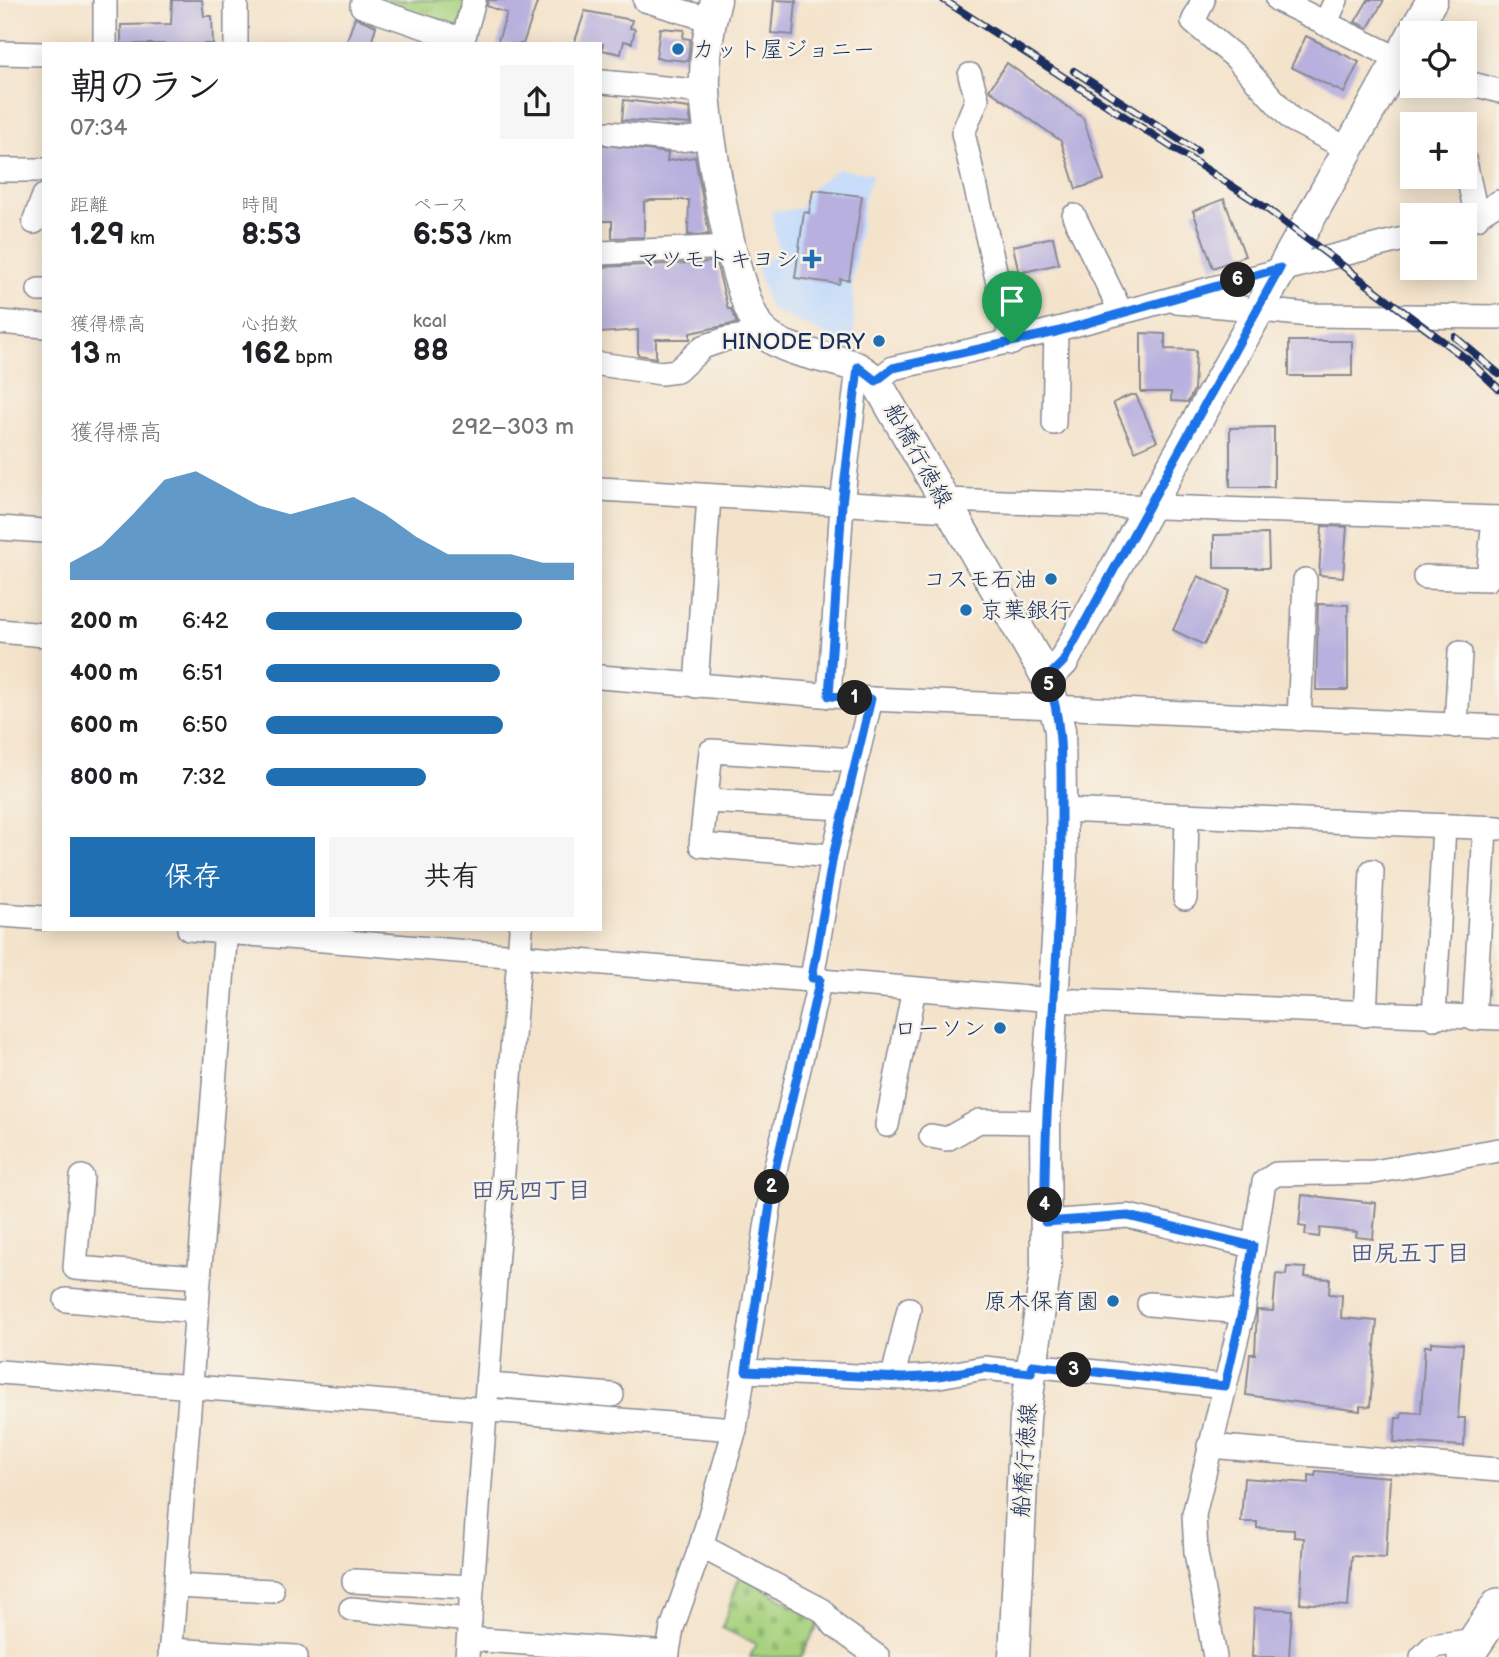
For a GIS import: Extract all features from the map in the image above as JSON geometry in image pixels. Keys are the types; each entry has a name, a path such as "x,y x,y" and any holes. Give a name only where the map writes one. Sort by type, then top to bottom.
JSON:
{"highway":[{"path":"1470,1649 1499,1606"}],"main road":[{"path":"1422,21 1432,0"},
{"path":"713,10 705,92 730,247 740,285 764,333 786,345 867,374"},
{"path":"1047,678 1063,662 1150,504 1251,309 1280,268 1400,61"},
{"name":"船橋行徳線","path":"867,374 1047,678 1060,730 1062,864 1045,1122 1045,1279 1024,1432 1014,1657"}],"street":[{"path":"105,0 105,42"},
{"path":"236,0 236,42"},
{"path":"364,0 362,6 462,42 474,0"},
{"path":"645,0 713,10"},
{"path":"1203,0 1193,22 1235,57 1291,119 1348,149"},
{"path":"1278,0 1325,24 1400,46"},
{"path":"1325,24 1336,0"},
{"path":"0,53 42,54"},
{"path":"970,75 977,99 963,133 1012,343"},
{"path":"603,82 705,92"},
{"path":"1477,85 1499,91"},
{"path":"608,133 678,140 712,136"},
{"path":"0,170 42,170"},
{"path":"34,222 42,201"},
{"path":"1477,216 1499,202"},
{"path":"1074,216 1121,312"},
{"path":"829,696 842,504 867,374 1056,332 1280,268 1400,240"},
{"path":"602,253 730,247"},
{"path":"1163,300 1310,315 1499,317"},
{"path":"0,322 42,326"},
{"path":"1054,423 1056,332"},
{"path":"602,364 662,373 677,371 703,346 764,333"},
{"path":"602,489 842,504 1150,504 1496,518 1488,579 1425,577"},
{"path":"695,686 709,496"},
{"path":"0,528 42,531"},
{"path":"1299,719 1305,580"},
{"path":"0,631 42,635"},
{"path":"1457,726 1460,653"},
{"path":"602,677 871,699 1499,727"},
{"path":"351,1609 469,1639 668,1656 671,1628 701,1546 735,1429 775,1170 816,978 833,856 871,699"},
{"path":"833,856 701,845 711,751 855,760"},
{"path":"706,801 844,808"},
{"path":"1061,810 1492,828 1474,1019"},
{"path":"1185,898 1187,816"},
{"path":"1434,1018 1444,827"},
{"path":"1365,1015 1372,871"},
{"path":"0,915 42,918"},
{"path":"296,1657 170,1653 226,931 816,978 1053,1000 1434,1018 1499,1018"},
{"path":"469,1639 521,931"},
{"path":"887,1125 914,989"},
{"path":"931,1136 947,1139 979,1121 1045,1122"},
{"path":"1215,1657 1194,1532 1196,1499 1242,1312 1261,1190 1268,1176 1374,1172 1499,1150"},
{"path":"82,1177 75,1268 198,1277"},
{"path":"1045,1222 1128,1216 1253,1246"},
{"path":"66,1300 196,1311"},
{"path":"1149,1304 1242,1312"},
{"path":"893,1377 909,1308"},
{"path":"746,1371 893,1377 939,1376 984,1368 1032,1369 1225,1386"},
{"path":"0,1372 190,1389 209,1387 735,1429"},
{"path":"489,1385 612,1395"},
{"path":"1209,1446 1499,1471"},
{"path":"701,1546 822,1610 835,1626 878,1657"},
{"path":"354,1581 472,1587"},
{"path":"176,1586 272,1591"},
{"path":"1422,1657 1433,1646 1470,1649"}],"shaded area":[{"name":"マツモトキヨシ","path":"837,169 873,174 865,196 852,288 856,348 770,309 755,262 779,256 771,212 800,208 812,188"}],"green space":[{"path":"371,0 470,0 456,30"},
{"path":"740,1575 820,1621 801,1657 750,1657 756,1644 722,1628"}],"building":[{"path":"172,0 202,0 204,16 212,16 213,42 121,42 121,25 171,24"},
{"path":"488,0 538,0 524,42 498,42 507,13 487,6"},
{"path":"774,0 796,1 793,35 771,33"},
{"path":"1368,0 1384,0 1368,28 1355,22"},
{"path":"585,11 632,20 630,28 635,29 632,43 624,41 621,54 602,50 602,42 575,42"},
{"path":"355,17 376,26 372,42 347,42"},
{"path":"660,28 684,30 683,38 690,39 688,61 656,58"},
{"path":"1306,36 1359,62 1344,93 1291,67"},
{"path":"1007,63 1083,118 1104,180 1076,189 1061,141 989,90"},
{"path":"624,100 689,108 691,124 622,120"},
{"path":"602,144 668,153 667,161 695,157 709,234 688,235 689,200 644,202 644,237 612,238 612,221 602,221"},
{"path":"813,190 862,196 849,280 840,279 839,284 795,278 804,212 809,213"},
{"path":"1224,199 1245,256 1213,268 1193,211"},
{"path":"1053,237 1059,264 1019,273 1013,246"},
{"path":"716,262 728,309 731,309 737,323 690,333 690,339 656,339 656,358 638,355 638,330 602,333 602,267"},
{"path":"1141,333 1165,334 1165,349 1196,350 1194,390 1188,402 1171,401 1171,392 1141,392"},
{"path":"1289,341 1352,341 1352,376 1289,376"},
{"path":"1136,395 1157,441 1135,451 1113,403"},
{"path":"1274,427 1274,487 1230,487 1230,428"},
{"path":"1322,526 1347,527 1343,577 1319,575"},
{"path":"1268,534 1269,568 1214,568 1214,535"},
{"path":"1198,576 1230,591 1204,645 1173,630"},
{"path":"1318,604 1348,605 1348,690 1316,690"},
{"path":"1302,1195 1376,1203 1373,1239 1356,1237 1357,1232 1320,1228 1319,1237 1305,1235 1306,1227 1299,1226"},
{"path":"1287,1267 1306,1268 1305,1277 1330,1279 1329,1294 1342,1295 1341,1318 1377,1321 1370,1407 1360,1406 1360,1411 1246,1395 1250,1354 1255,1354 1257,1310 1273,1311 1276,1274 1286,1275"},
{"path":"1431,1342 1463,1344 1458,1418 1465,1418 1464,1446 1394,1442 1396,1418 1401,1418 1402,1412 1421,1413 1425,1346 1431,1346"},
{"path":"1316,1471 1390,1477 1386,1558 1352,1556 1348,1606 1300,1603 1304,1538 1294,1537 1294,1530 1257,1528 1257,1522 1241,1522 1244,1478 1309,1483 1309,1475 1315,1476"},
{"path":"1254,1608 1292,1610 1289,1657 1252,1657"}],"railway":[{"path":"944,0 1266,208 1469,361 1499,389"},
{"path":"1074,71 1197,151"},
{"path":"1455,337 1499,374"}],"place":[{"name":"カット屋ジョニー","path":"678,49"},
{"name":"マツモトキヨシ","path":"812,259"},
{"name":"HINODE DRY","path":"879,341"},
{"name":"コスモ石油","path":"1051,579"},
{"name":"京葉銀行","path":"966,610"},
{"name":"ローソン","path":"1000,1028"},
{"name":"原木保育園","path":"1113,1301"}],"district":[{"name":"田尻四丁目","path":"531,1190"},
{"name":"田尻五丁目","path":"1410,1253"}],"route":[{"path":"1280,268 1063,662 1047,678 1060,730 1062,864 1045,1122 1045,1222 1128,1216 1253,1246 1242,1312 1225,1386 1032,1365 1031,1373 984,1368 939,1376 903,1378 746,1371 775,1170 820,979 812,978 833,856 871,699 829,696 842,504 858,367 876,381 893,368 1012,343 1280,268"}]}
